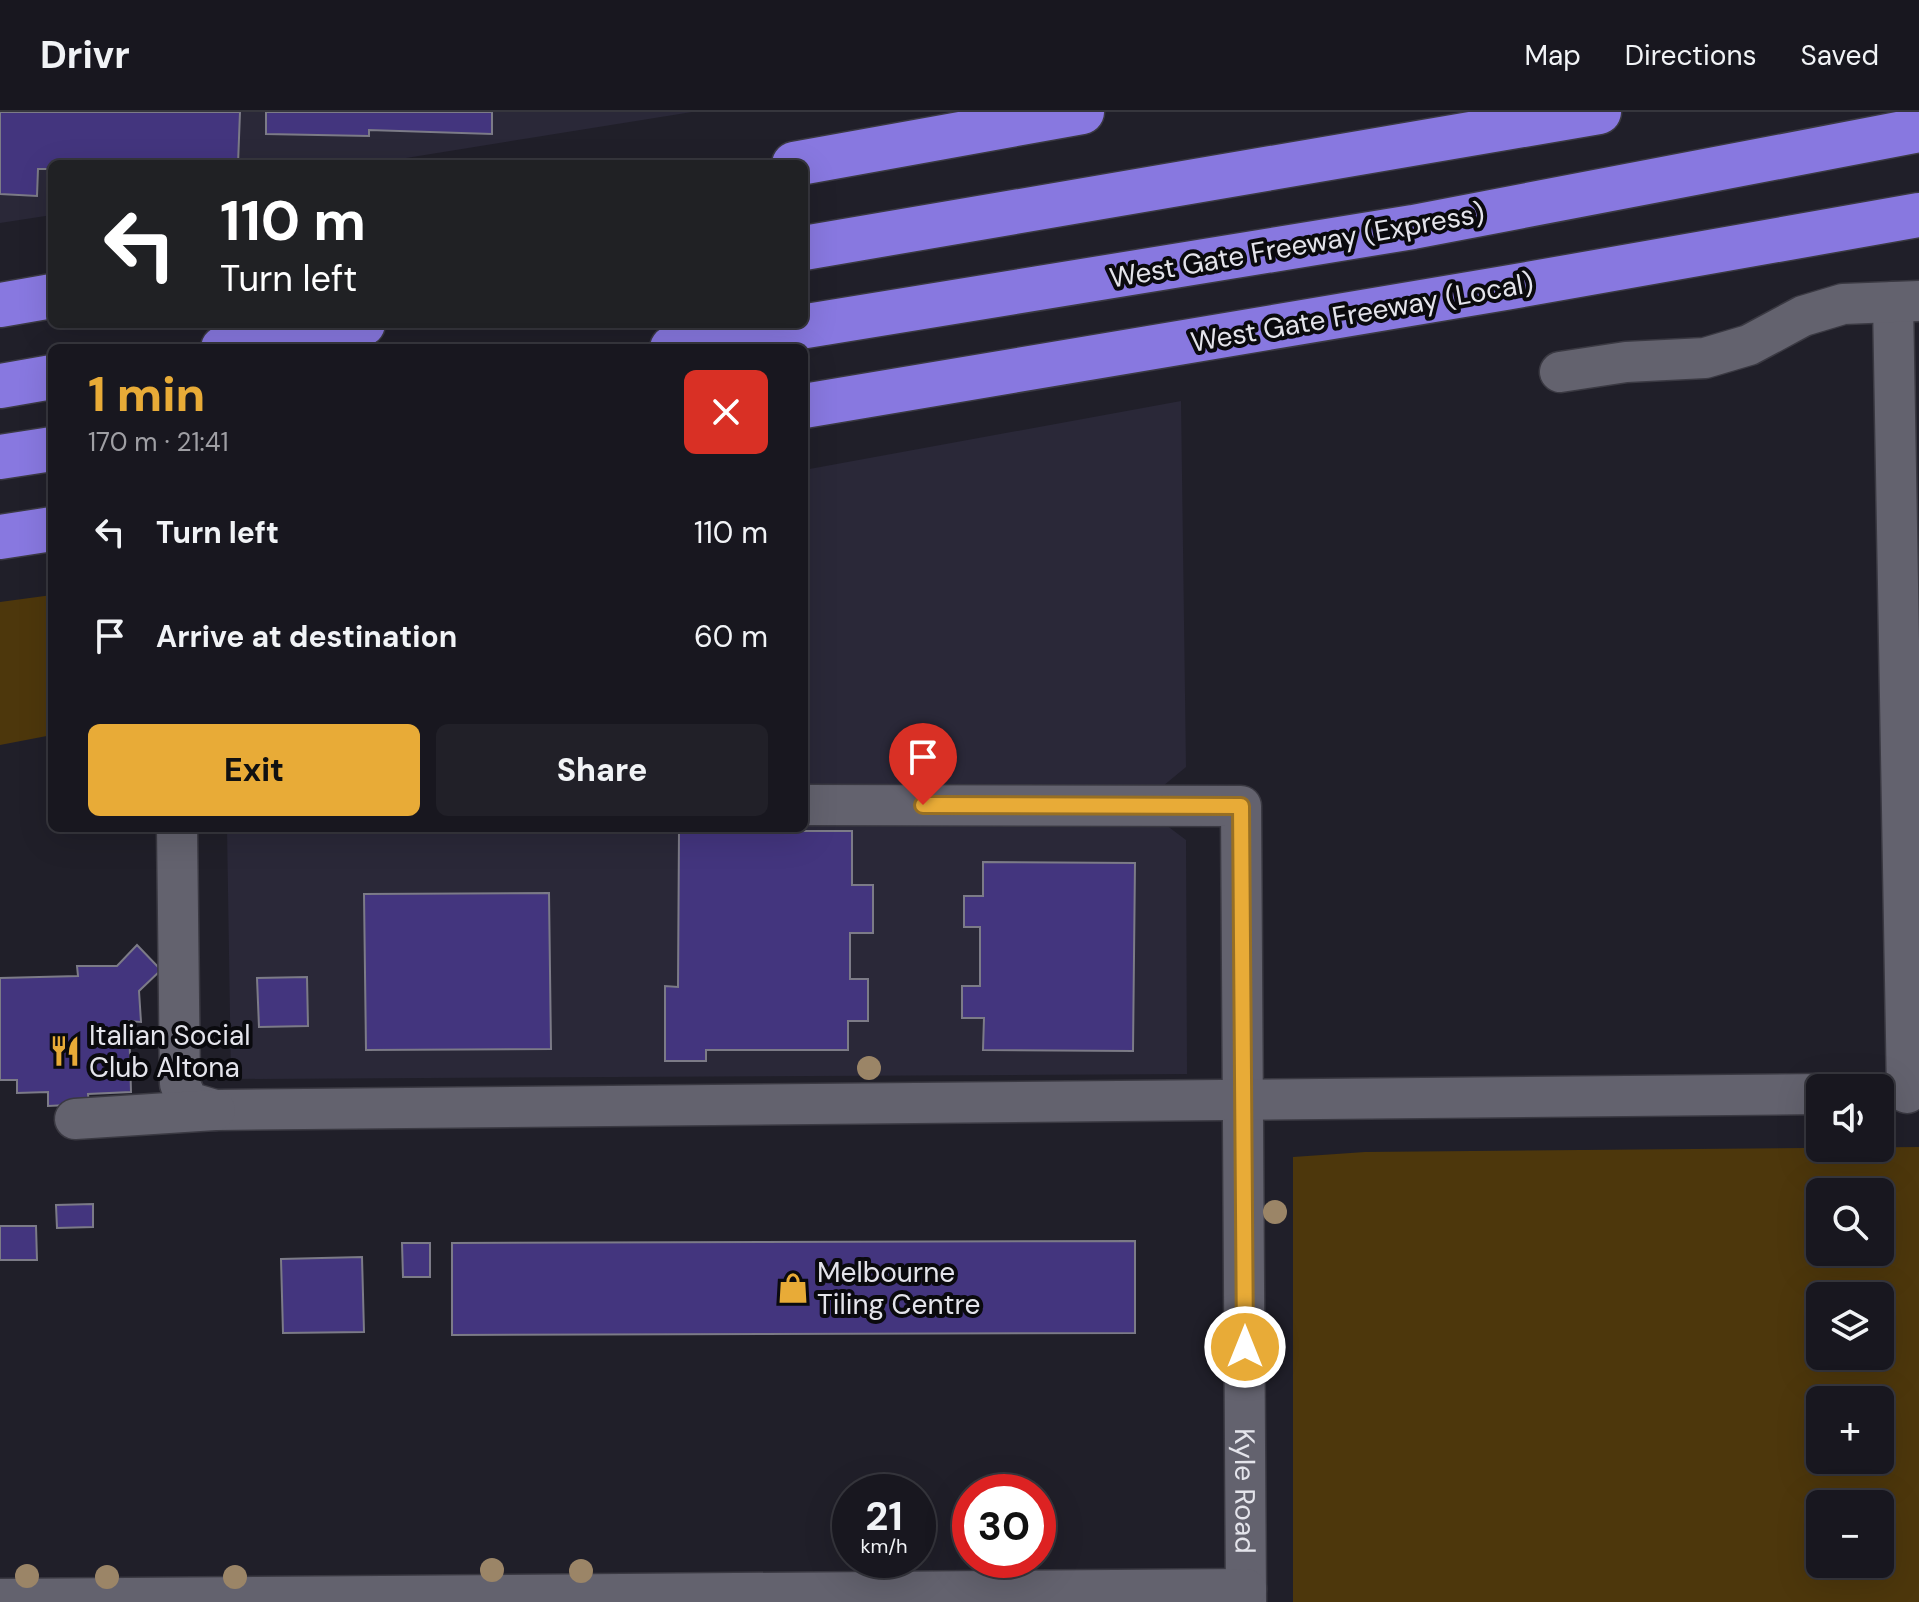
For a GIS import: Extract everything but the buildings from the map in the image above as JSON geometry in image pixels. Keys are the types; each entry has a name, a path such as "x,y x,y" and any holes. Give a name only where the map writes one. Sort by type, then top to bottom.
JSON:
{"highway":[{"path":"808,161 1082,112"},
{"path":"808,247 1599,112"},
{"name":"West Gate Freeway (Express)","path":"808,326 1413,227 1919,130"},
{"name":"West Gate Freeway (Local)","path":"808,405 1919,215"},
{"path":"0,278 48,272"},
{"path":"0,305 48,297"},
{"path":"246,344 340,328"},
{"name":"West Gate Freeway (Express)","path":"696,344 794,328"},
{"path":"0,386 48,378"},
{"path":"0,457 48,450"},
{"path":"0,537 48,530"}],"street":[{"path":"1560,372 1626,362 1705,358 1749,345 1803,316 1843,304 1906,302 1902,1093"},
{"name":"Kyle Road","path":"808,805 1241,806 1246,1595"},
{"path":"177,832 180,1084 188,1102 215,1110"},
{"path":"75,1119 215,1110 1806,1094"},
{"path":"0,1599 1246,1595"}],"shaded area":[{"path":"0,112 692,112 394,160 48,160 48,216 0,223"},
{"path":"1181,401 1186,767 1163,786 1162,822 1186,840 1187,1074 231,1079 227,832 808,832 808,469"},
{"path":"48,596 48,736 0,745 0,602"},
{"path":"1894,1147 1919,1147 1919,1602 1293,1602 1293,1157 1365,1152 1806,1148 1806,1162 1894,1162"}],"place":[{"name":"Italian Social Club Altona","path":"65,1051"},
{"name":"Melbourne Tiling Centre","path":"793,1288"}],"route":[{"path":"923,805 1241,806 1245,1347"}]}
